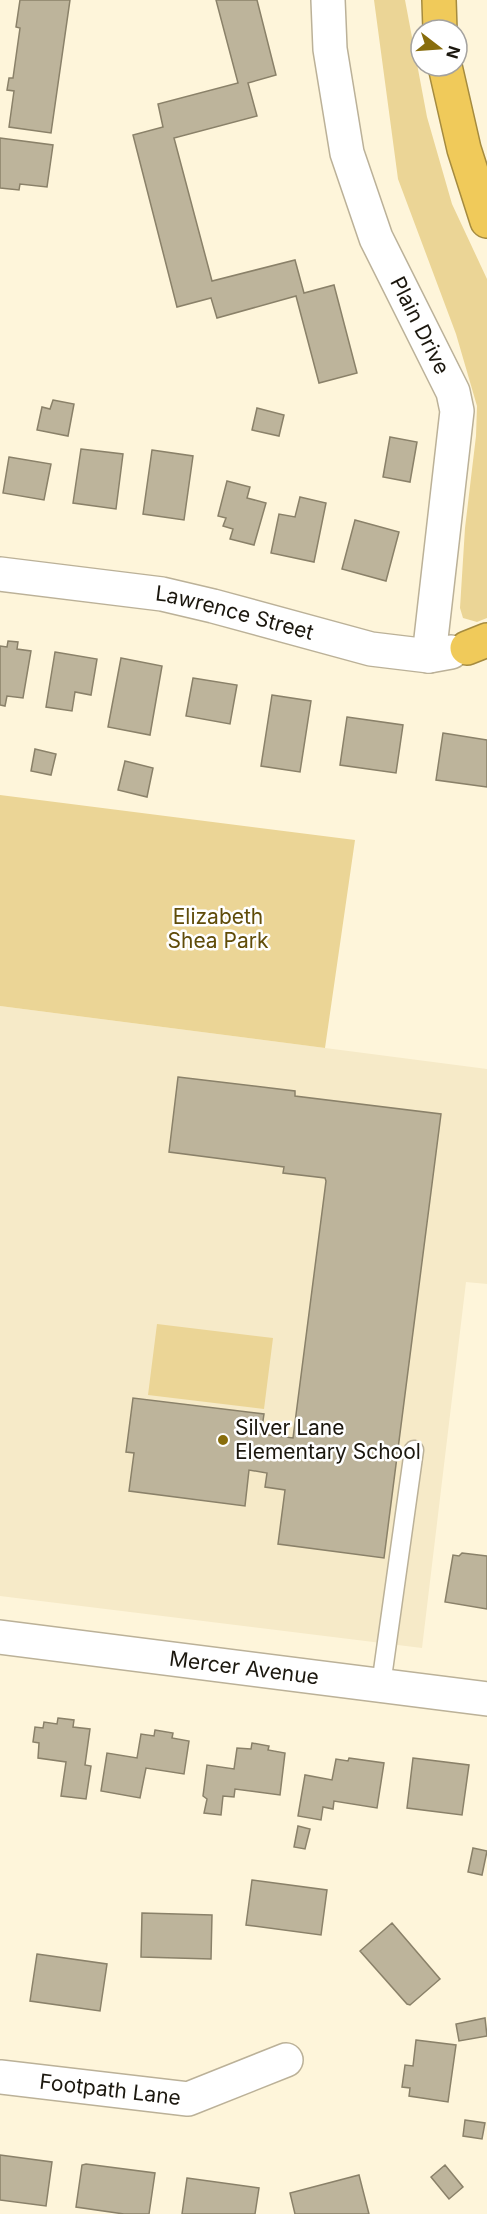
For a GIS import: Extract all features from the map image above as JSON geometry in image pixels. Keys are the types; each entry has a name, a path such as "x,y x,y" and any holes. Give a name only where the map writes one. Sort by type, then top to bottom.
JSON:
{"highway":[{"path":"439,0 440,18"},
{"path":"448,78 464,149 487,221"}],"street":[{"name":"Plain Drive","path":"328,0 330,49 347,153 376,238 453,392 457,411 429,657"},
{"name":"Lawrence Street","path":"0,574 162,594 371,649 429,657 477,644"},
{"name":"Mercer Avenue","path":"0,1637 487,1699"},
{"name":"Footpath Lane","path":"0,2077 188,2098 285,2060"}],"lane":[{"path":"381,1685 414,1450"}],"shaded area":[{"name":"Silver Lane Elementary School","path":"0,1006 487,1069 487,1284 466,1282 422,1648 0,1596"}],"green space":[{"path":"374,0 405,0 409,21 409,78 420,78 427,117 452,204 487,279 487,618 477,622 463,618 460,608 477,406 456,334 398,179"},
{"name":"Elizabeth Shea Park","path":"0,795 355,840 325,1048 0,1006"},
{"path":"157,1324 273,1338 264,1409 148,1395"}],"building":[{"path":"20,0 70,0 51,133 9,127 14,91 7,90 9,78 13,78 20,28 16,27"},
{"path":"216,0 257,0 276,75 248,83 257,116 174,138 212,281 295,260 304,293 334,285 357,373 319,383 296,296 217,318 211,298 177,307 133,135 163,127 158,104 238,83"},
{"path":"0,138 53,145 47,187 20,184 19,190 0,188"},
{"path":"53,400 74,404 68,436 37,430 42,407 50,409"},
{"path":"257,408 284,415 279,436 252,430"},
{"path":"390,437 417,442 410,482 383,477"},
{"path":"81,449 123,454 116,509 73,503"},
{"path":"152,450 193,456 184,520 143,514"},
{"path":"9,457 51,464 44,500 3,493"},
{"path":"227,481 250,487 247,498 266,503 254,545 230,539 233,529 223,526 226,518 218,516"},
{"path":"300,497 326,503 314,562 271,553 279,514 295,517"},
{"path":"355,520 399,532 386,581 342,569"},
{"path":"8,641 18,642 17,649 31,651 23,698 7,696 5,706 0,705 0,646 7,647"},
{"path":"55,652 97,659 91,695 75,692 72,711 46,707"},
{"path":"121,658 162,666 150,735 108,727"},
{"path":"193,678 237,685 230,724 186,716"},
{"path":"272,695 311,701 300,772 261,766"},
{"path":"347,717 403,725 396,773 340,765"},
{"path":"443,733 487,740 487,787 436,780"},
{"path":"35,749 56,754 51,775 31,771"},
{"path":"125,761 153,768 147,797 118,790"},
{"path":"178,1077 295,1091 295,1096 441,1114 384,1558 278,1544 285,1490 265,1487 267,1473 249,1470 245,1506 129,1491 134,1453 126,1452 133,1398 264,1414 261,1434 293,1438 326,1181 325,1178 283,1173 284,1167 169,1152"},
{"path":"462,1553 487,1556 487,1609 445,1602 453,1555 459,1556"},
{"path":"58,1718 74,1720 73,1727 90,1729 85,1765 91,1766 86,1799 61,1796 66,1762 38,1758 39,1743 33,1742 35,1727 43,1728 44,1722 57,1724"},
{"path":"155,1730 173,1733 172,1738 189,1741 184,1774 146,1768 140,1798 101,1791 107,1753 137,1758 141,1734 154,1736"},
{"path":"252,1743 269,1746 268,1750 285,1753 280,1795 235,1789 234,1797 223,1796 221,1815 204,1813 207,1799 203,1796 207,1765 234,1769 237,1748 251,1749"},
{"path":"349,1758 384,1763 377,1808 334,1801 333,1809 323,1807 321,1820 298,1816 305,1775 332,1780 336,1759 348,1761"},
{"path":"413,1758 469,1765 462,1815 407,1808"},
{"path":"298,1826 310,1829 305,1849 294,1847"},
{"path":"473,1848 487,1851 482,1875 468,1872"},
{"path":"252,1880 327,1890 321,1935 246,1925"},
{"path":"142,1913 212,1915 211,1959 141,1957"},
{"path":"392,1923 440,1979 410,2005 360,1951"},
{"path":"37,1954 107,1964 100,2011 30,2001"},
{"path":"485,2018 487,2036 459,2041 456,2024"},
{"path":"416,2040 456,2045 448,2102 409,2096 410,2088 402,2087 405,2065 413,2066"},
{"path":"465,2120 485,2123 482,2139 463,2136"},
{"path":"0,2155 52,2162 46,2206 0,2200"},
{"path":"82,2165 155,2173 149,2214 124,2214 76,2207"},
{"path":"445,2165 463,2187 449,2199 431,2177"},
{"path":"359,2175 369,2214 295,2214 290,2193"},
{"path":"187,2178 259,2188 255,2214 182,2214"}],"place":[{"name":"Silver Lane Elementary School","path":"223,1440"}]}
